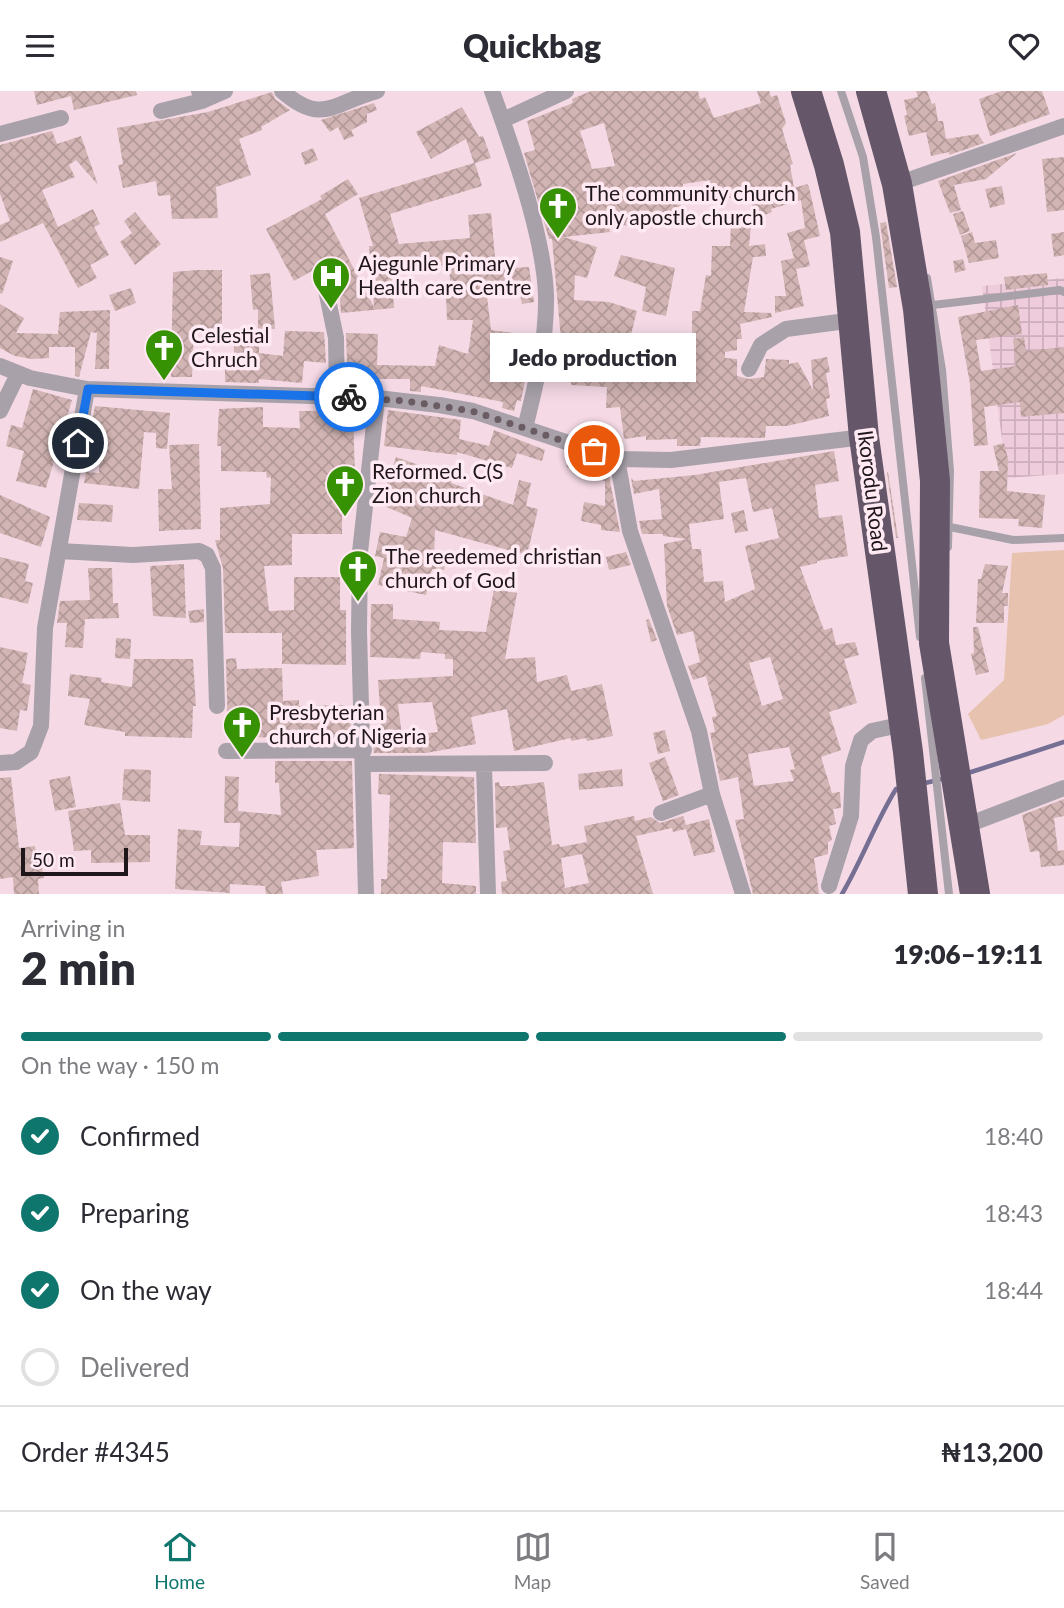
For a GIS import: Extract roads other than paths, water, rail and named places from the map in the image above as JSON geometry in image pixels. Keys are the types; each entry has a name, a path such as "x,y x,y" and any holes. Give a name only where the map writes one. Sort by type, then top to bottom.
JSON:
{"highway":[{"name":"Ikorodu Road","path":"806,91 826,154 845,232 864,437 924,742 944,816 975,894"},
{"name":"Ikorodu Road","path":"870,91 897,184 918,309 935,481 924,742 944,816 923,894"}],"street":[{"path":"161,111 200,96 225,91"},
{"path":"282,91 302,108 316,110 330,109 377,91"},
{"path":"492,91 539,245 546,295 541,363 525,428"},
{"path":"503,120 566,91"},
{"path":"0,134 61,118"},
{"path":"897,184 1064,126"},
{"path":"326,290 336,338 337,397"},
{"path":"749,369 761,345 786,329 854,320"},
{"path":"0,366 18,373 88,389 377,398 472,411 617,459 671,460 864,437"},
{"path":"0,411 18,373"},
{"path":"0,763 16,762 31,752 41,726 45,628 88,389"},
{"path":"366,894 359,631 360,552 377,398"},
{"path":"617,459 630,531 699,731 712,794 743,894"},
{"path":"59,551 133,555 199,551 207,555 213,568 217,706"},
{"path":"829,885 851,816 853,767 861,740 872,731 924,742"},
{"path":"226,751 484,766 544,763"},
{"path":"484,766 488,894"},
{"path":"944,816 1064,788"},
{"path":"661,813 712,794"}],"lane":[{"path":"841,91 863,157 876,237 927,653"},
{"path":"897,184 918,253"},
{"path":"923,266 933,305 944,395 950,471 948,551"},
{"path":"933,305 1060,290 1064,292"},
{"path":"950,527 1013,541 1064,538"},
{"path":"927,653 946,564"},
{"path":"944,816 949,894"}],"waterway":[{"path":"965,774 1064,742"},
{"path":"921,784 946,778"},
{"path":"842,894 888,802 896,789 902,788"}],"place":[{"name":"The community church only apostle church","path":"558,240"},
{"name":"Ajegunle Primary Health care Centre","path":"331,310"},
{"name":"Celestial Chruch","path":"164,382"},
{"name":"Jedo production","path":"594,451"},
{"name":"Reformed. C(S Zion church","path":"345,518"},
{"name":"The reedemed christian church of God","path":"358,603"},
{"name":"Presbyterian church of Nigeria","path":"242,759"}]}
